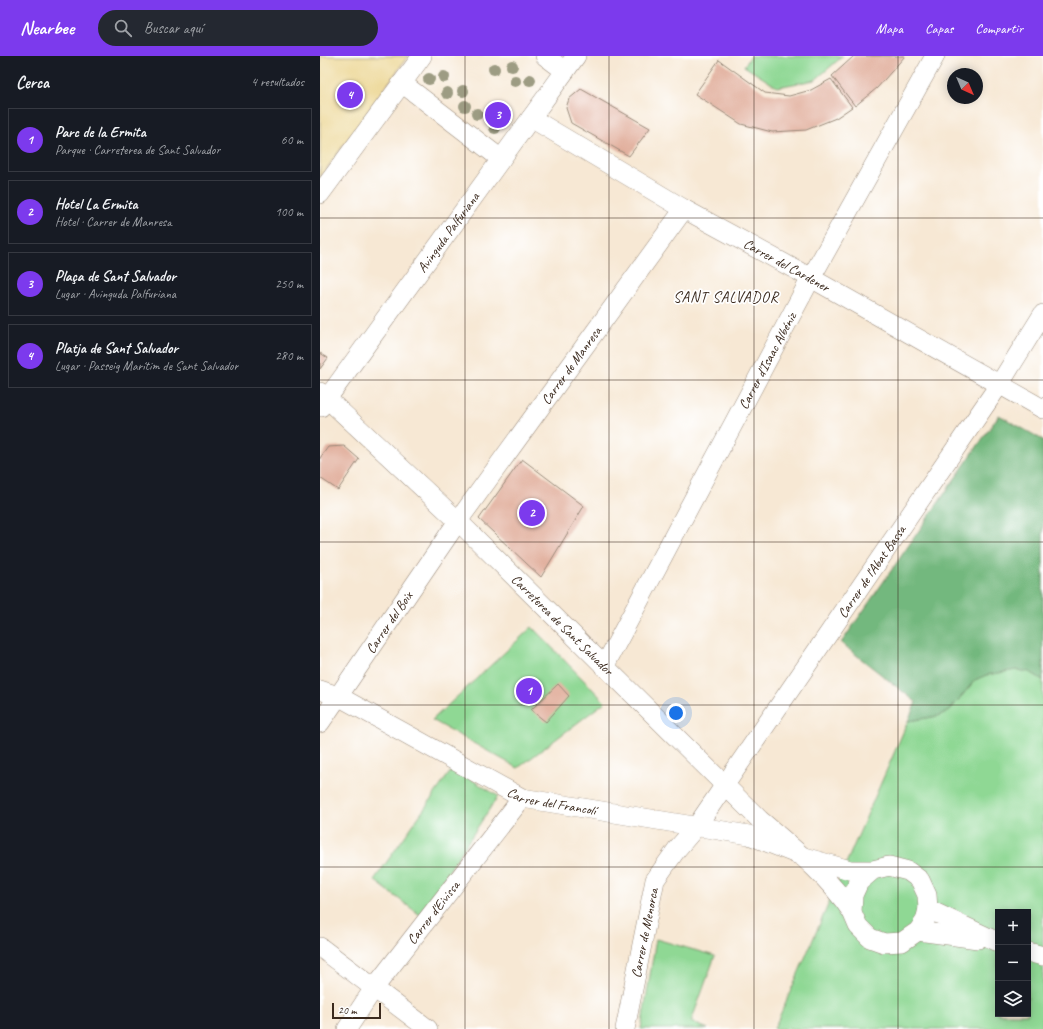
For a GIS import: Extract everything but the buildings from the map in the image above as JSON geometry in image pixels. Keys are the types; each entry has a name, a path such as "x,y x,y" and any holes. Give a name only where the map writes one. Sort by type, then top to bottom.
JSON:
{"street":[{"path":"320,194 422,56"},
{"path":"544,56 565,71"},
{"name":"Avinguda Palfuriana","path":"322,400 576,56"},
{"name":"Carrer d'Isaac Albéniz","path":"604,668 811,278 935,56"},
{"path":"402,83 501,159"},
{"name":"Carrer del Cardener","path":"531,118 684,209 811,278 1043,409"},
{"name":"Carrer de Manresa","path":"458,521 684,209"},
{"name":"Carrer de l'Abat Bassa","path":"696,826 999,385 1043,314"},
{"name":"Carreterea de Sant Salvador","path":"322,400 458,521 724,786 760,820 804,857 842,898 852,912"},
{"name":"Carrer del Boix","path":"320,723 458,521"},
{"name":"Carrer del Francolí","path":"320,690 338,696 522,798 749,836 804,857 850,870 873,870"},
{"name":"Carrer d'Eivissa","path":"347,1029 374,988 522,798"},
{"name":"Carrer de Menorca","path":"624,1029 655,880 677,849 696,826"},
{"path":"889,866 908,871 920,880 927,895 928,909 925,921 918,931 902,942 884,943 870,938 858,926 852,912 853,894 859,882 873,870 889,866"},
{"path":"928,909 995,942"},
{"path":"918,931 995,942"},
{"path":"320,947 428,1029"},
{"path":"1031,953 1043,956"}],"green space":[{"path":"751,56 843,56 815,80 777,87 744,66"},
{"path":"999,415 1043,440 1043,680 1030,672 1016,670 986,675 975,680 950,710 938,716 908,721 916,702 841,643"},
{"path":"532,627 605,702 518,768 432,720"},
{"path":"1016,670 1030,672 1043,680 1043,1029 774,1029 908,721 938,716 950,710 975,680 986,675"},
{"path":"453,768 498,796 420,915 374,880"},
{"path":"656,939 715,956 691,1022 708,1029 641,1029"}],"sand":[{"path":"320,56 408,56 320,178"}],"place":[{"name":"Platja de Sant Salvador","path":"350,95"},
{"name":"Plaça de Sant Salvador","path":"498,115"},
{"name":"Hotel La Ermita","path":"532,513"},
{"name":"Parc de la Ermita","path":"529,691"}],"district":[{"name":"SANT SALVADOR","path":"726,297"}]}
